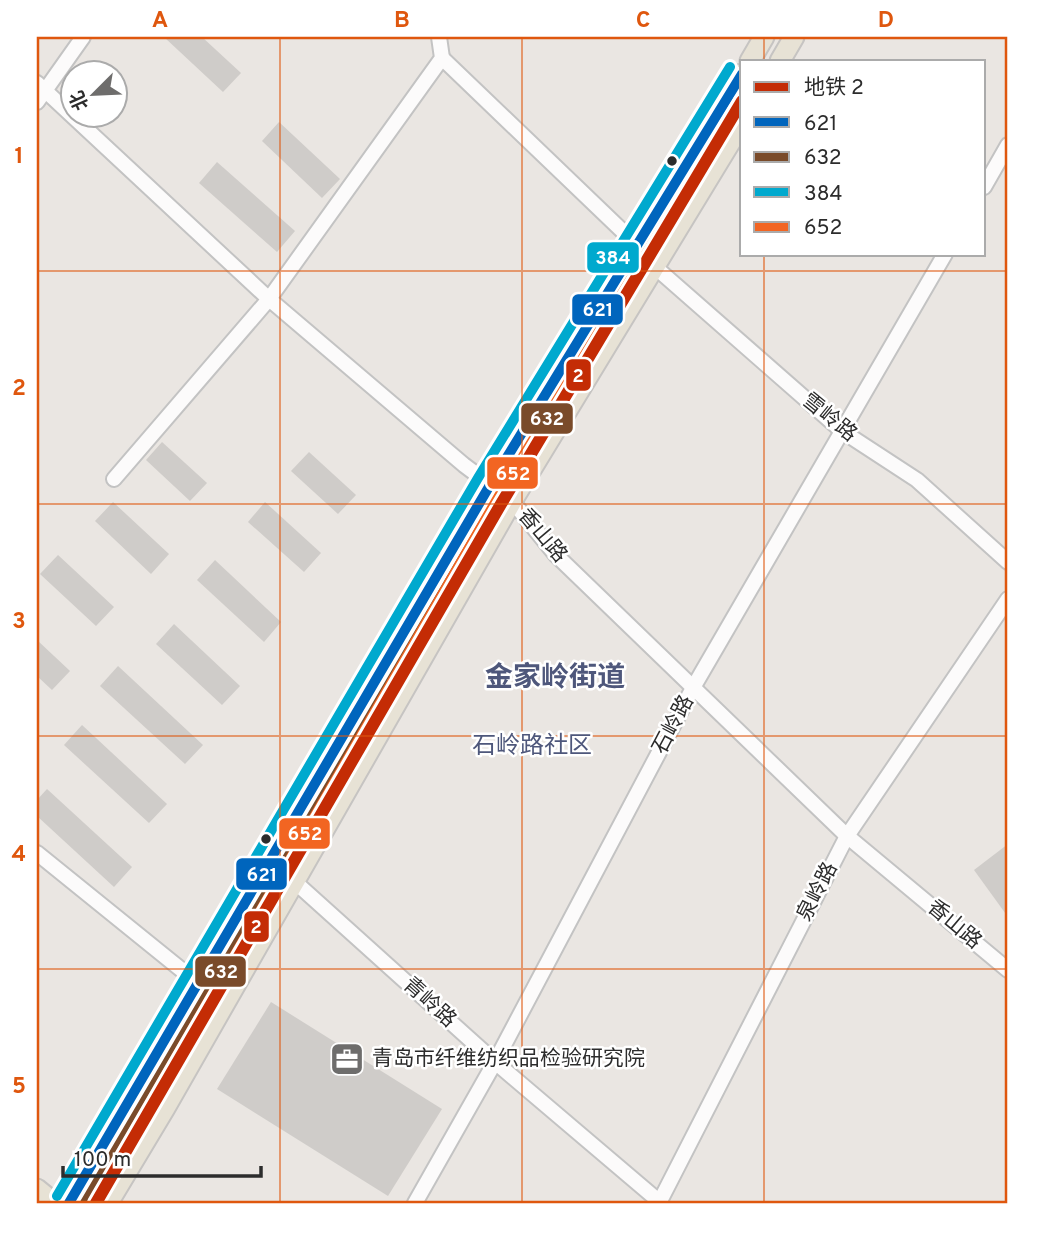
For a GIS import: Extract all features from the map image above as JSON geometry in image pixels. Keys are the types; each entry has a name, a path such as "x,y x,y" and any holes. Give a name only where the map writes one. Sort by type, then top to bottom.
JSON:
{"main road":[{"path":"751,60 764,37"},
{"path":"780,60 794,37"},
{"path":"69,1203 490,485 740,77"},
{"path":"107,1203 295,882 512,501 740,126"},
{"path":"37,1189 54,1203"}],"street":[{"path":"39,92 83,37"},
{"path":"439,37 442,58 637,245"},
{"path":"114,479 269,299 442,58"},
{"name":"香山路","path":"39,92 269,299 512,501 556,555 847,836 1008,970"},
{"path":"986,184 1008,145"},
{"name":"石岭路","path":"415,1203 495,1062 694,687 944,256"},
{"name":"雪岭路","path":"655,267 842,431 917,480 1008,562"},
{"name":"泉岭路","path":"660,1203 847,836 1008,599"},
{"path":"37,853 199,985"},
{"name":"青岭路","path":"295,882 495,1062 660,1203"}],"building":[{"path":"164,37 202,37 241,73 223,92"},
{"path":"279,122 340,179 322,198 262,141"},
{"path":"217,162 295,231 277,252 199,183"},
{"path":"162,442 207,483 190,501 146,460"},
{"path":"309,452 356,495 338,514 291,471"},
{"path":"113,502 169,554 151,574 95,521"},
{"path":"265,502 321,553 304,572 248,522"},
{"path":"58,555 114,607 96,626 40,574"},
{"path":"215,560 281,622 264,642 197,580"},
{"path":"174,624 240,686 222,705 156,644"},
{"path":"37,640 70,671 52,690 37,676"},
{"path":"118,666 203,745 185,764 100,686"},
{"path":"82,725 167,804 149,823 64,745"},
{"path":"47,789 132,867 114,887 37,816 37,800"},
{"path":"1008,844 1008,917 974,870"},
{"name":"青岛市纤维纺织品检验研究院","path":"271,1002 442,1109 388,1196 217,1089"}],"metro line":[{"name":"2","path":"96,1203 501,504 740,104"}],"transit line":[{"name":"384","path":"57,1196 478,478 730,67"},
{"name":"621","path":"69,1203 490,485 740,77"},
{"name":"632","path":"85,1203 502,492 740,103"},
{"name":"652","path":"96,1196 500,494 730,116"}],"place":[{"name":"青岛市纤维纺织品检验研究院","path":"347,1059"}],"district":[{"name":"金家岭街道","path":"555,679"},
{"name":"石岭路社区","path":"532,747"}]}
